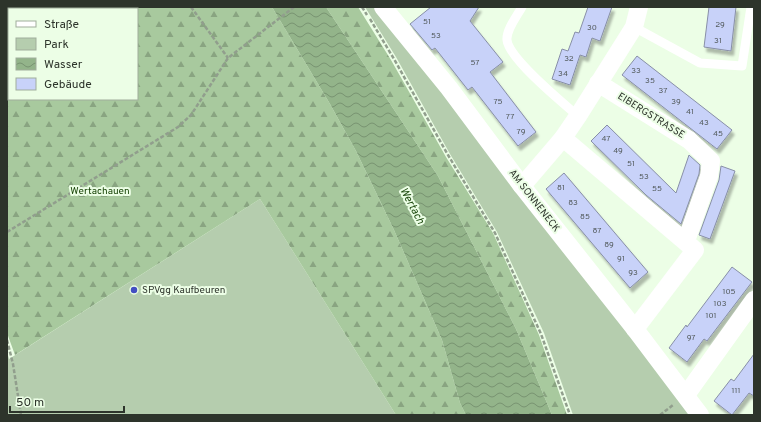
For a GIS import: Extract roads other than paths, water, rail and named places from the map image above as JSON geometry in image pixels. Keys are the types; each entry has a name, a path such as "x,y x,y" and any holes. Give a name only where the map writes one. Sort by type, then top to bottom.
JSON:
{"street":[{"path":"522,186 563,138 578,116 634,28 639,7"},
{"name":"AM SONNENECK","path":"388,9 522,186 686,395 700,415"},
{"name":"EIBERGSTRASSE","path":"598,84 689,140 711,161 709,176 686,241"},
{"path":"563,138 695,250 635,330"},
{"path":"686,395 754,300"}],"lane":[{"path":"522,7 508,33 507,42 514,55 532,74 578,116"},
{"path":"634,28 700,63 742,66 751,7"}],"water":[{"name":"Wertach","path":"272,7 326,7 438,176 516,329 552,415 466,415 460,403 442,340 394,230 356,151 330,104"}],"place":[{"name":"SPVgg Kaufbeuren","path":"134,290"}],"park label":[{"name":"Wertachauen","path":"100,191"}]}
